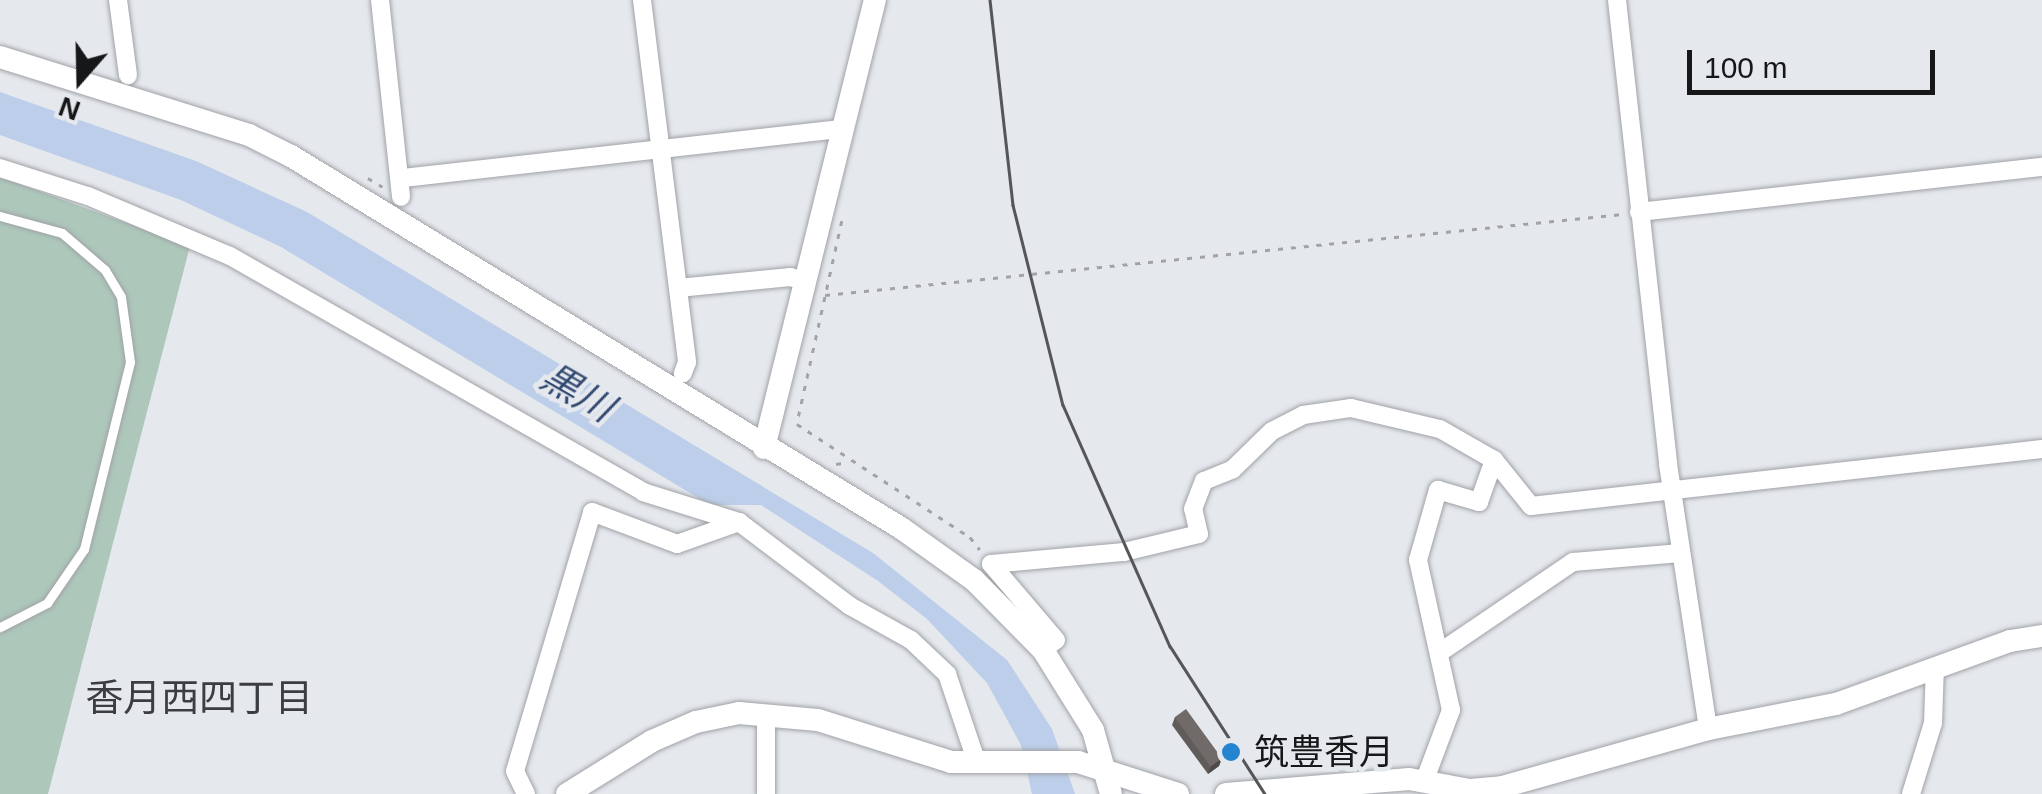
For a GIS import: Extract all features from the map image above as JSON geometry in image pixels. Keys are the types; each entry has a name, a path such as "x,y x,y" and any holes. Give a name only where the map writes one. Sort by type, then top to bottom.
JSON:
{"street":[{"path":"118,0 128,75"},
{"path":"380,0 402,178 401,197"},
{"path":"642,0 678,288 683,374"},
{"path":"764,448 815,288 843,129 875,0"},
{"path":"1617,0 1672,493 1708,729"},
{"path":"0,57 250,135 291,156 764,448 901,528 974,580 1043,650 1093,730 1111,794"},
{"path":"402,178 843,129"},
{"path":"1639,212 2042,167"},
{"path":"0,168 88,196 230,256 643,492 739,522 850,606 912,640 947,674 987,763"},
{"path":"678,288 790,277 815,288"},
{"path":"991,564 1124,552 1199,534 1193,508 1204,481 1233,469 1272,431 1303,415 1351,408 1393,414 1440,429 1494,460 1531,506 2042,450"},
{"path":"1424,782 1451,710 1418,560 1438,490 1479,502 1494,460"},
{"path":"526,794 515,771 592,512 678,544 739,522"},
{"path":"1438,653 1573,562 1681,554"},
{"path":"991,564 1056,640 1043,650"},
{"path":"1226,794 1325,782 1502,787 1708,729 1836,704 1935,667 2042,636"},
{"path":"1911,794 1934,723 1935,667"},
{"path":"766,715 766,794"},
{"path":"568,794 696,722 766,715 818,720 921,756 987,763 1078,762 1178,794"}],"lane":[{"path":"0,216 62,233 105,270 121,298 130,362 84,549 47,603 0,627"}],"path":[{"path":"815,288 1639,212"},
{"path":"842,220 815,288 796,424 970,537 991,564"}],"green space":[{"path":"0,177 190,246 48,794 0,794"}],"water":[{"name":"黒川","path":"0,92 196,161 307,212 873,553 1007,660 1052,729 1075,794 1032,794 1021,745 987,683 927,619 878,581 761,505 710,505 281,247 181,200 0,135"}],"building":[{"path":"1186,709 1222,758 1211,767 1175,717"}],"tram line":[{"path":"990,0 1013,205 1063,405 1170,646 1265,794"}],"place":[{"name":"筑豊香月","path":"1231,752"}],"district":[{"name":"香月西四丁目","path":"199,699"}]}
